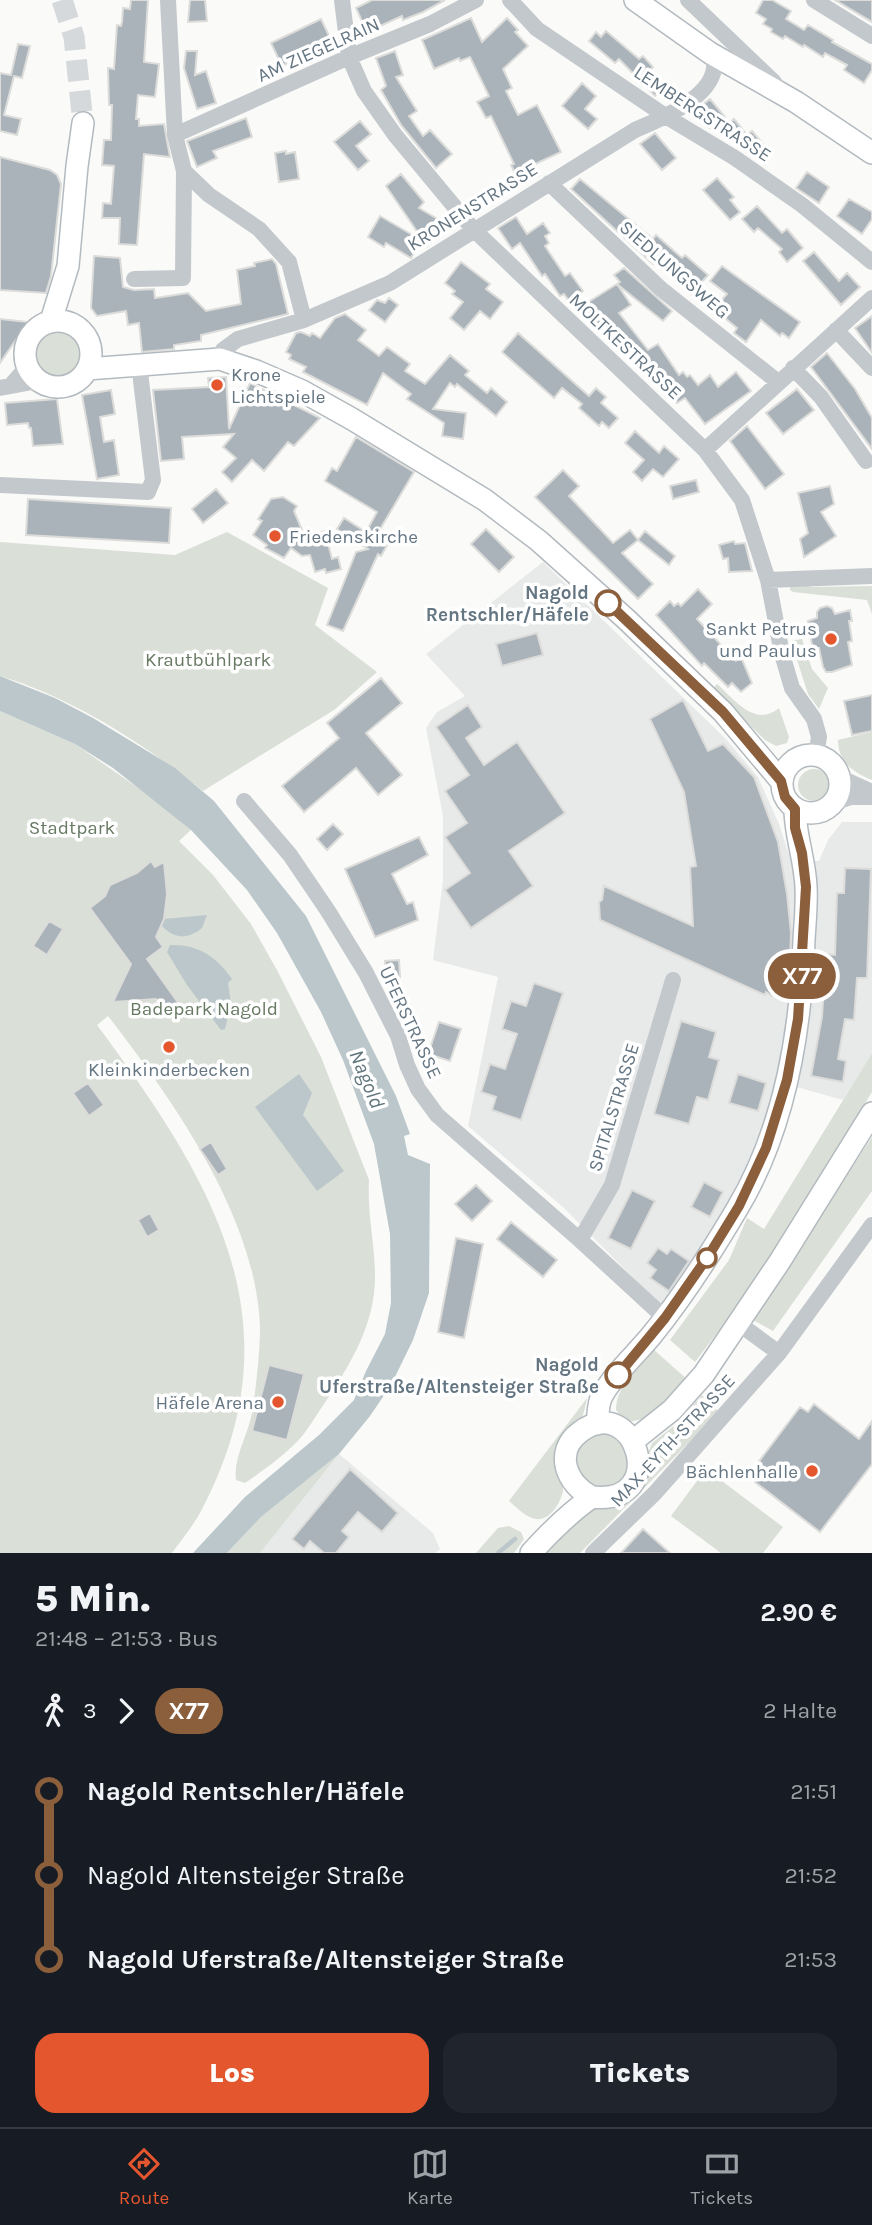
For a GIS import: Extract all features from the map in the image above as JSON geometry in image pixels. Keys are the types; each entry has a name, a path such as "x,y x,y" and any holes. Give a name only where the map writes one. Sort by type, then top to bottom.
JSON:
{"street":[{"path":"134,279 183,278 184,171 175,135 168,0"},
{"name":"MOLTKESTRASSE","path":"342,0 349,57 364,91 395,135 473,229 705,450 742,500 768,580 792,688 814,719 819,737 816,755"},
{"name":"AM ZIEGELRAIN","path":"175,135 430,24 476,0"},
{"name":"LEMBERGSTRASSE","path":"510,0 537,29 667,117 761,176 802,205 872,262"},
{"path":"635,0 710,53 796,102 872,153"},
{"path":"688,0 796,102"},
{"path":"814,0 872,36"},
{"name":"KRONENSTRASSE","path":"220,359 223,350 237,339 304,320 390,283 473,229 635,131 667,117 710,83 715,66 710,53"},
{"path":"73,324 68,266 83,123"},
{"path":"184,171 209,195 259,229 289,262 304,320"},
{"name":"SIEDLUNGSWEG","path":"549,183 661,289 778,382"},
{"path":"51,321 68,266"},
{"path":"705,450 872,299"},
{"path":"51,321 73,324 82,331 88,341 89,360 81,378 62,387 45,385 32,374 24,356 29,336 36,328 51,321"},
{"path":"836,330 872,368"},
{"path":"89,360 139,364 220,359 302,391 502,512 539,541 634,626 746,736 781,781 785,797 795,809 804,812 826,808 851,797 872,795"},
{"path":"0,485 148,492 153,480 139,364"},
{"path":"793,368 821,397 866,461"},
{"path":"6,387 32,374"},
{"path":"768,580 872,576"},
{"path":"746,736 779,757 793,762"},
{"path":"781,781 793,762 807,755 816,755 830,763 839,777 872,795"},
{"path":"802,853 810,826 838,795 839,777"},
{"name":"UFERSTRASSE","path":"244,801 290,855 328,911 366,973 393,1025 418,1089 437,1115 665,1318"},
{"path":"597,1424 601,1398 665,1318 709,1255 739,1206 766,1148 785,1087 798,1019 804,956 806,887 802,853 795,828 795,809"},
{"name":"SPITALSTRASSE","path":"580,1240 612,1185 673,980"},
{"path":"634,1441 672,1410 704,1374 780,1261 872,1113"},
{"name":"MAX-EYTH-STRASSE","path":"593,1553 655,1493 779,1353 872,1225"},
{"path":"738,1323 779,1353"},
{"path":"597,1424 618,1427 634,1441 639,1452 639,1465 636,1478 628,1488 605,1498 592,1497 572,1482 566,1471 565,1458 568,1446 585,1428 597,1424"},
{"path":"531,1553 555,1526 572,1482"},
{"path":"555,1526 567,1520 580,1505 592,1497"}],"shaded area":[{"path":"543,562 726,739 758,777 779,824 791,861 819,861 828,840 842,822 872,822 872,1053 843,1100 775,1081 758,1148 727,1210 665,1310 564,1208 468,1126 498,977 433,960 443,880 443,816 426,728 437,712 465,696 426,654"},
{"path":"339,1454 433,1533 440,1549 435,1553 260,1553"}],"green space":[{"path":"58,330 75,337 82,354 75,371 58,378 41,371 34,354 41,337"},
{"name":"Krautbühlpark","path":"227,532 328,588 315,625 377,672 334,710 203,791 157,756 107,724 54,697 0,676 0,542 175,555"},
{"path":"804,581 810,587 872,586 872,614 867,600 790,590 790,586"},
{"path":"802,639 812,669 828,688 819,709 808,694 791,641"},
{"path":"717,684 746,710 762,715 779,708 789,737 787,743 776,746 765,740 713,689"},
{"path":"0,711 75,744 154,799 191,830 179,841 213,875 251,924 278,972 321,1057 369,1180 374,1295 371,1312 359,1344 334,1389 297,1442 245,1483 236,1480 237,1463 252,1413 260,1337 255,1286 244,1245 228,1203 207,1162 159,1085 108,1016 97,1025 175,1138 206,1195 229,1254 242,1313 243,1375 231,1440 202,1509 172,1553 0,1553"},
{"path":"872,732 872,780 848,766 841,755 838,740"},
{"path":"814,769 825,774 830,785 825,796 814,801 803,796 798,785 803,774"},
{"path":"872,1053 872,1092 751,1288 695,1362 670,1340 729,1260 747,1218 764,1229"},
{"path":"872,1137 872,1191 773,1331 753,1320"},
{"path":"653,1349 689,1381 667,1402 643,1419 624,1421 616,1410 620,1393 629,1377"},
{"path":"702,1395 719,1412 580,1553 547,1553 585,1508 597,1504 646,1458 652,1443 675,1425"},
{"path":"587,1398 562,1473 563,1491 559,1502 552,1513 542,1519 530,1517 509,1501"},
{"path":"597,1432 619,1437 631,1467 618,1485 596,1489 578,1477 576,1454 580,1445"},
{"path":"339,1454 260,1553 227,1553 261,1517"},
{"path":"706,1469 783,1527 763,1553 721,1553 671,1516"},
{"path":"509,1526 521,1532 524,1539 514,1553 476,1553 498,1528"}],"water":[{"name":"Nagold","path":"0,676 55,698 93,718 175,768 214,801 306,916 396,1096 410,1134 404,1136 408,1155 430,1164 429,1293 413,1340 391,1385 339,1454 261,1517 227,1553 193,1553 245,1497 319,1435 354,1400 385,1334 391,1303 390,1234 374,1144 343,1060 321,1012 277,933 247,890 191,830 113,768 75,744 0,711"},
{"path":"207,915 202,928 191,935 176,935 161,925 164,919"},
{"path":"170,945 189,947 206,953 220,964 232,979 228,983 231,1004 225,1029 221,1030 187,985 167,952"},
{"path":"299,1074 312,1093 303,1115 344,1171 317,1191 255,1107"}],"building":[{"path":"131,0 148,0 144,62 159,64 155,97 138,95 136,119 139,119 139,126 164,124 170,157 144,154 137,245 119,244 120,218 102,218 103,203 111,204 114,166 102,165 104,140 111,140 112,105 109,105 108,68 114,69 117,25 121,26 123,8 130,9"},
{"path":"190,0 205,0 207,21 188,22"},
{"path":"372,0 445,0 423,12 403,20 402,16 367,32 356,8"},
{"path":"763,0 772,0 791,11 786,19 804,30 808,25 872,64 872,70 864,83 844,70 847,65 825,53 823,57 804,45 803,47 785,36 783,39 771,32 772,29 763,24 766,19 756,13"},
{"path":"835,0 872,0 872,22"},
{"path":"471,18 482,42 507,18 518,30 515,32 528,46 503,69 512,88 506,91 518,115 537,105 561,152 535,164 540,175 521,185 491,116 486,118 477,102 489,96 470,57 460,61 459,58 434,69 422,40"},
{"path":"321,19 332,42 282,66 271,43"},
{"path":"606,31 639,59 643,56 653,67 650,70 666,87 655,96 619,59 615,63 589,41 596,32 601,37"},
{"path":"18,44 30,46 22,78 14,76 4,115 21,119 17,135 0,131 0,73 11,75"},
{"path":"186,51 197,51 195,75 206,71 216,103 197,109 184,68"},
{"path":"395,51 403,75 396,77 417,111 409,116 423,136 430,130 452,154 436,168 401,125 381,90 386,86 376,58"},
{"path":"582,83 596,96 585,109 597,119 588,129 562,106"},
{"path":"710,99 725,117 710,128 696,110"},
{"path":"246,118 252,137 213,151 217,158 197,167 187,141"},
{"path":"734,119 747,135 752,131 764,145 751,156 724,127"},
{"path":"360,121 371,134 356,146 369,161 358,170 334,142"},
{"path":"655,133 676,158 662,170 640,144"},
{"path":"286,151 286,154 295,152 299,179 279,182 275,153"},
{"path":"0,157 50,170 57,175 61,184 51,276 46,293 0,290"},
{"path":"807,172 829,187 819,203 796,188"},
{"path":"401,174 424,202 419,208 441,221 427,246 386,186"},
{"path":"717,178 734,197 730,200 740,212 730,220 703,190"},
{"path":"580,179 653,239 656,235 682,258 685,255 708,275 691,294 683,287 686,283 661,261 653,264 571,189"},
{"path":"849,199 872,212 872,219 862,234 837,216"},
{"path":"757,206 782,233 787,229 803,248 787,262 779,252 782,249 758,228 754,232 742,219"},
{"path":"380,216 421,240 411,258 386,243 384,247 368,237"},
{"path":"516,217 527,234 543,223 550,233 545,236 549,243 545,246 565,276 570,273 583,291 569,301 564,294 560,296 545,274 542,276 520,243 512,249 498,228"},
{"path":"814,252 839,281 847,273 860,287 841,305 803,261"},
{"path":"94,256 120,258 123,287 134,290 154,289 155,298 188,293 206,311 241,304 237,270 272,259 276,264 288,314 201,335 201,341 174,345 174,349 142,352 139,323 128,325 126,311 97,316 91,308"},
{"path":"461,262 490,284 486,289 503,302 490,319 480,311 464,330 450,318 463,302 452,294 455,291 445,283"},
{"path":"722,266 800,322 789,338 782,333 780,336 761,320 746,342 734,333 737,328 714,309 727,294 710,281"},
{"path":"624,268 672,311 663,321 617,284 620,282 614,275"},
{"path":"617,284 631,305 619,313 648,350 658,344 679,375 683,372 687,377 690,375 698,385 710,375 718,387 736,372 751,391 705,424 685,398 677,403 656,373 649,378 627,345 621,350 602,325 598,328 582,306"},
{"path":"389,298 398,305 385,322 369,310 377,300 385,303"},
{"path":"345,314 366,330 358,340 379,356 387,347 410,364 405,371 425,384 450,355 469,371 465,375 487,393 491,388 507,402 496,416 457,384 455,387 450,383 433,409 466,413 463,439 442,436 444,423 407,399 411,394 383,373 367,405 303,372 306,367 289,359 291,355 286,352 296,333 310,336 312,333 320,338 335,318"},
{"path":"872,316 872,353 855,328"},
{"path":"0,319 28,322 0,363"},
{"path":"518,333 589,396 596,388 606,397 601,403 618,418 609,428 602,422 599,426 579,408 582,404 562,388 554,398 502,352"},
{"path":"827,353 855,389 872,418 872,449 811,367"},
{"path":"226,377 229,429 250,383 320,418 294,446 288,442 264,471 252,460 232,482 222,472 236,458 223,447 234,434 182,437 184,459 161,461 153,390 209,387 208,378"},
{"path":"797,389 814,410 783,434 766,413"},
{"path":"111,390 115,414 100,417 104,442 114,440 119,475 97,479 82,395"},
{"path":"57,399 63,444 33,446 28,423 7,425 5,403"},
{"path":"747,426 784,474 765,489 730,441"},
{"path":"635,431 659,453 664,446 679,459 663,477 653,469 642,481 633,472 644,460 625,443"},
{"path":"356,437 414,472 379,531 391,538 381,556 378,554 343,631 327,625 356,552 368,549 337,529 344,518 366,532 377,512 325,481 332,468 337,471"},
{"path":"563,470 579,486 569,496 613,543 630,530 638,540 622,553 653,584 638,599 535,497"},
{"path":"696,480 699,492 673,499 670,486"},
{"path":"830,486 834,504 821,512 836,536 804,557 800,539 808,533 798,493"},
{"path":"216,489 228,503 203,523 192,509"},
{"name":"Friedenskirche","path":"283,497 297,506 294,511 305,537 325,531 332,559 338,557 341,569 326,573 325,569 315,572 310,555 302,556 291,548 284,558 265,548 267,545 253,535 262,521 258,519 271,499"},
{"path":"28,499 171,508 169,543 26,535"},
{"path":"486,529 514,557 499,572 471,544"},
{"path":"645,531 675,556 669,565 638,540"},
{"path":"734,541 735,544 745,543 752,571 729,572 728,558 723,559 719,545"},
{"path":"698,589 712,604 697,619 736,661 741,657 752,683 741,692 732,683 728,687 704,663 702,666 656,615 670,601 674,606 678,603 681,606"},
{"name":"Sankt Petrus und Paulus","path":"820,608 832,608 835,614 850,610 852,621 849,621 852,641 848,642 852,665 832,672 826,672 823,667 819,648 813,649 808,621 817,618"},
{"path":"537,633 543,655 502,666 496,644"},
{"path":"381,678 402,703 366,733 402,775 378,795 356,768 304,812 282,786 339,738 327,723"},
{"path":"872,695 872,731 852,735 844,701"},
{"path":"683,700 708,751 723,744 754,777 778,842 791,933 790,961 789,972 781,974 772,996 600,920 599,902 602,900 604,886 693,926 690,867 696,866 684,792 650,719"},
{"path":"468,705 482,727 466,738 484,765 517,742 565,813 509,851 533,886 471,928 445,890 470,873 445,837 467,823 445,791 469,775 436,727"},
{"path":"333,824 343,834 327,850 317,839"},
{"path":"419,837 428,855 392,874 407,904 413,902 418,920 375,937 345,869"},
{"path":"151,861 155,867 164,862 167,894 164,919 156,937 163,947 147,959 179,1004 164,1009 156,999 113,1002 131,964 90,908 105,896 110,885 137,873"},
{"path":"845,868 871,869 867,978 857,978 854,1020 845,1019 838,1059 846,1061 843,1082 811,1076 822,1017 826,954 835,955 837,893 844,893"},
{"path":"49,921 63,929 47,955 33,946"},
{"path":"399,960 400,977 386,978 385,961"},
{"path":"534,983 563,993 521,1120 492,1110 496,1097 481,1092 490,1064 505,1069 517,1034 502,1029 511,1001 526,1006"},
{"path":"681,1021 716,1032 709,1057 719,1060 708,1100 697,1097 689,1124 654,1114"},
{"path":"439,1022 461,1029 450,1061 428,1054"},
{"path":"738,1074 766,1083 758,1111 729,1103"},
{"path":"88,1083 104,1105 89,1116 73,1093"},
{"path":"211,1142 227,1169 218,1175 200,1149"},
{"path":"704,1182 723,1192 710,1217 691,1207"},
{"path":"476,1185 492,1201 472,1221 455,1204"},
{"path":"632,1190 655,1201 631,1249 608,1238"},
{"path":"150,1213 159,1230 147,1237 138,1220"},
{"path":"511,1222 557,1260 543,1277 497,1239"},
{"path":"456,1238 483,1244 464,1338 438,1332"},
{"path":"658,1248 667,1254 671,1249 689,1261 669,1291 650,1278 656,1270 647,1263"},
{"name":"Häfele Arena","path":"269,1365 304,1374 287,1440 252,1431"},
{"name":"Bächlenhalle","path":"814,1404 859,1439 872,1421 872,1464 820,1532 755,1482 761,1474 754,1468 800,1407 808,1412"},
{"path":"350,1469 398,1513 382,1532 358,1512 342,1531 349,1537 336,1553 324,1553 310,1541 304,1549 292,1539"},
{"path":"643,1529 670,1553 621,1553"}],"waterway":[{"path":"498,1553 515,1539"}],"tunnel":[{"path":"62,0 74,37 83,123"}],"bus line":[{"name":"X77","path":"608,603 723,712 746,736 781,781 785,797 795,809 795,828 802,853 806,887 804,956 798,1019 787,1080 766,1148 739,1206 709,1255 665,1318 618,1375"}],"place":[{"name":"Krone Lichtspiele","path":"217,385"},
{"name":"Friedenskirche","path":"275,536"},
{"name":"Nagold Rentschler/Häfele","path":"608,603"},
{"name":"Sankt Petrus und Paulus","path":"831,639"},
{"name":"Kleinkinderbecken","path":"169,1047"},
{"name":"Nagold Uferstraße/Altensteiger Straße","path":"618,1375"},
{"name":"Häfele Arena","path":"278,1402"},
{"name":"Bächlenhalle","path":"812,1471"}],"park label":[{"name":"Stadtpark","path":"72,827"},
{"name":"Badepark Nagold","path":"204,1008"}]}
